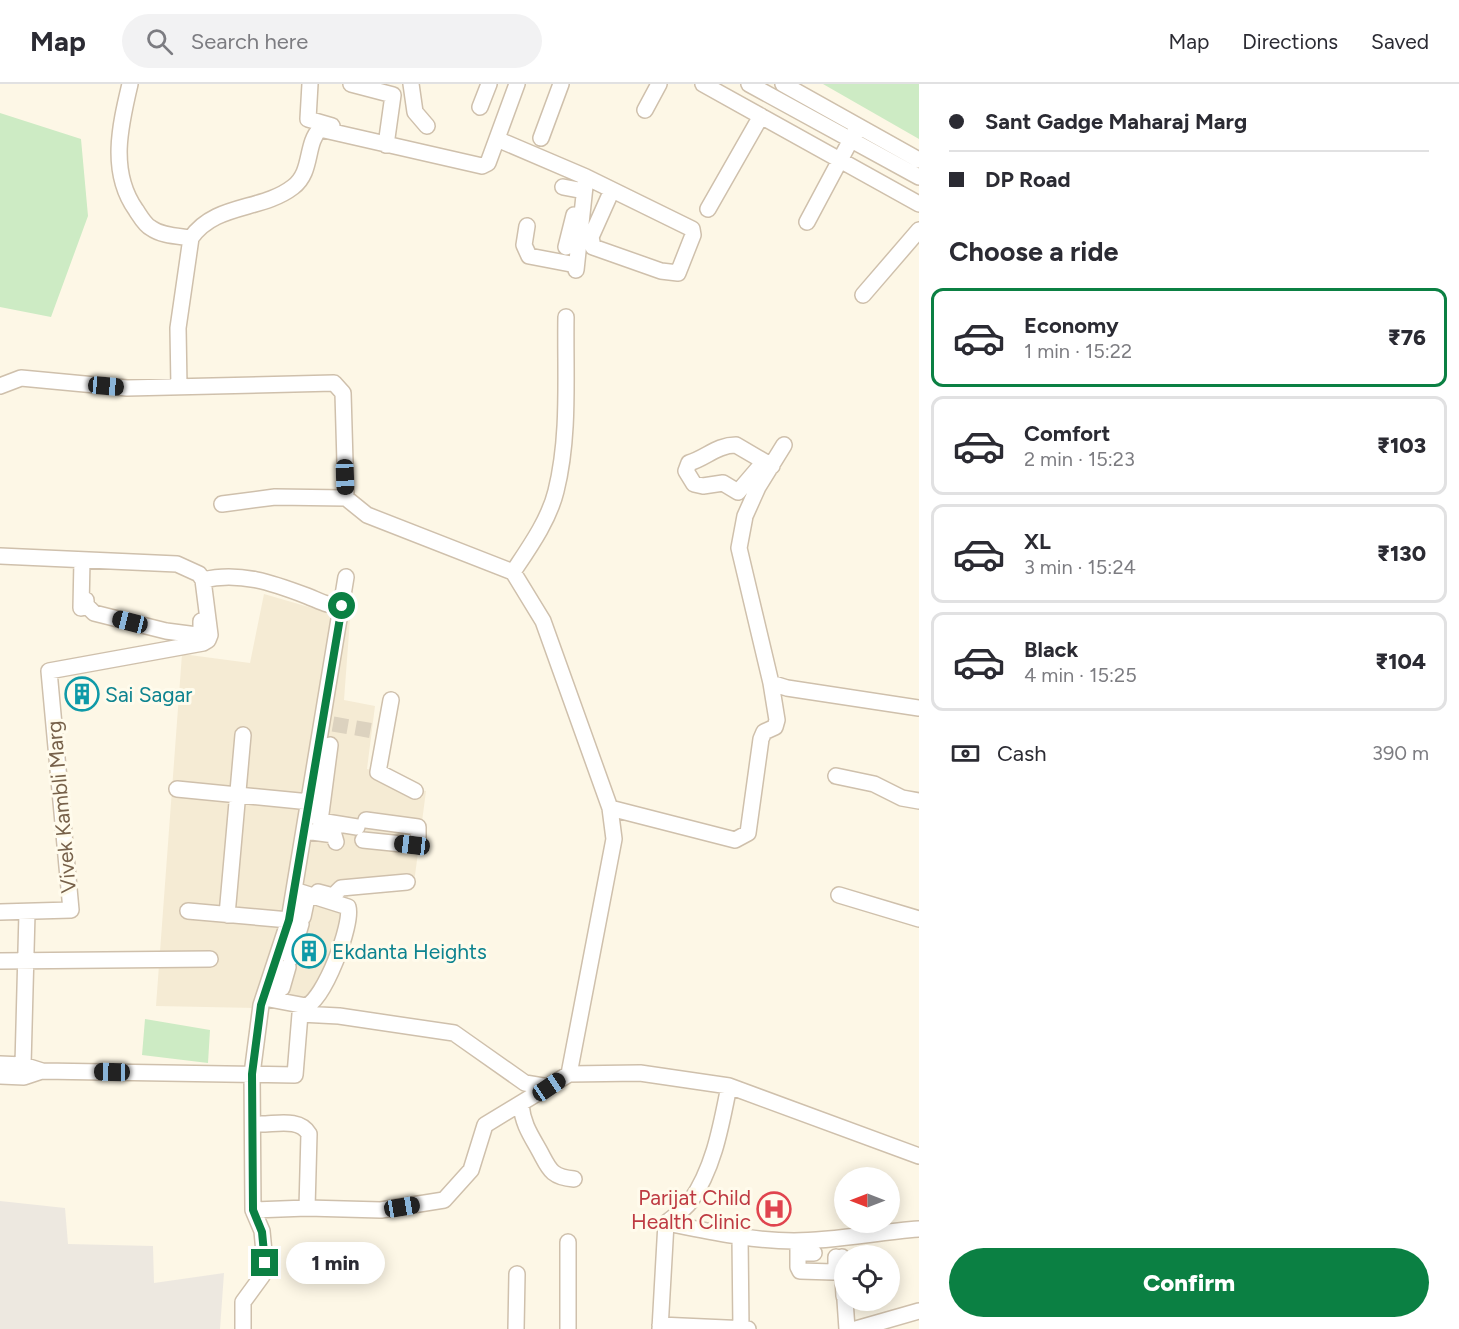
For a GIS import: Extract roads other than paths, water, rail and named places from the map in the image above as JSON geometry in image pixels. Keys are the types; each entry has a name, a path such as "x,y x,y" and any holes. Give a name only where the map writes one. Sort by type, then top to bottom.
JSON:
{"street":[{"path":"130,84 119,147 120,175 126,193 149,228 164,234 191,238"},
{"path":"310,84 308,119 482,166 488,163 512,86"},
{"path":"351,84 393,95 387,141"},
{"path":"411,84 415,112 427,126"},
{"path":"480,107 489,84"},
{"path":"541,138 561,84"},
{"path":"645,110 659,84"},
{"path":"703,84 919,204"},
{"path":"749,84 854,133 919,160"},
{"path":"783,84 919,177"},
{"path":"708,209 761,116"},
{"path":"179,387 178,328 191,238 199,226 218,215 276,198 295,186 308,166 314,137 320,129 387,141"},
{"path":"807,222 854,133"},
{"path":"497,139 585,184 612,190 692,229 693,235 678,273 661,271 593,247 591,237 612,190"},
{"path":"563,187 585,184"},
{"path":"566,247 585,184"},
{"path":"527,226 524,245 529,256 576,267 575,222"},
{"path":"862,295 919,230"},
{"path":"513,572 533,541 556,493 564,436 566,317"},
{"path":"0,386 21,378 127,388 334,383 343,393 346,498"},
{"path":"768,464 736,445 731,445 716,448 705,459 689,463 686,471 694,484 703,486 723,483 738,492 768,464 784,445"},
{"path":"610,808 735,840 741,839 748,833 761,739 764,732 775,727 777,720 771,684 738,548 745,516 768,464"},
{"path":"222,504 274,497 346,498 367,515 513,572 543,621 610,808 614,839 569,1074"},
{"path":"0,556 86,565 150,567 177,564 199,574 203,580 242,576 281,586 328,606 342,606"},
{"path":"86,565 84,604 94,613 166,631 200,633 198,588 184,574 150,567"},
{"path":"311,825 310,802 346,577"},
{"name":"Vivek Kambli Marg","path":"0,912 71,910 49,671 208,640 210,635 203,580"},
{"path":"771,684 919,708"},
{"path":"391,700 382,732 378,773 415,791"},
{"path":"243,1329 243,1302 262,1276 265,1263 262,1232 255,1203 252,1074 266,992 298,920 299,888 333,724 323,723"},
{"path":"227,915 243,735"},
{"path":"836,776 874,784 902,798 919,801"},
{"path":"177,789 310,802"},
{"path":"311,825 364,830"},
{"path":"311,825 334,835 336,842"},
{"path":"299,888 333,896 341,888 407,882"},
{"path":"266,992 306,1006 311,1004 328,978 348,925 348,907 299,888"},
{"path":"839,895 919,919"},
{"path":"188,911 298,920"},
{"path":"23,1065 27,913"},
{"path":"266,992 282,988 289,963 290,940"},
{"path":"0,961 210,959"},
{"path":"0,1065 23,1065 42,1071 295,1075 300,1014 339,1016 454,1033 525,1083 549,1087"},
{"path":"0,1076 24,1077 42,1071"},
{"path":"255,1203 307,1204 381,1210 444,1200 471,1170 485,1125 569,1074 640,1073 729,1086 919,1156"},
{"path":"729,1086 719,1137 705,1174 689,1203 666,1224 660,1327 748,1329"},
{"path":"520,1105 524,1124 546,1167 562,1178 574,1179"},
{"path":"253,1163 257,1127 293,1123 301,1125 309,1134 307,1204"},
{"path":"666,1224 798,1247 814,1253"},
{"path":"798,1247 919,1229"},
{"path":"740,1237 741,1329"},
{"path":"841,1239 841,1245"},
{"path":"567,1242 568,1329"},
{"path":"798,1247 800,1271 834,1271"},
{"path":"516,1329 517,1274"},
{"path":"846,1311 847,1329"},
{"path":"856,1329 919,1311"}],"tunnel":[{"path":"333,724 379,732"}],"place":[{"name":"Sai Sagar","path":"82,694"},
{"name":"Ekdanta Heights","path":"309,951"},
{"name":"Parijat Child Health Clinic","path":"774,1209"}]}
